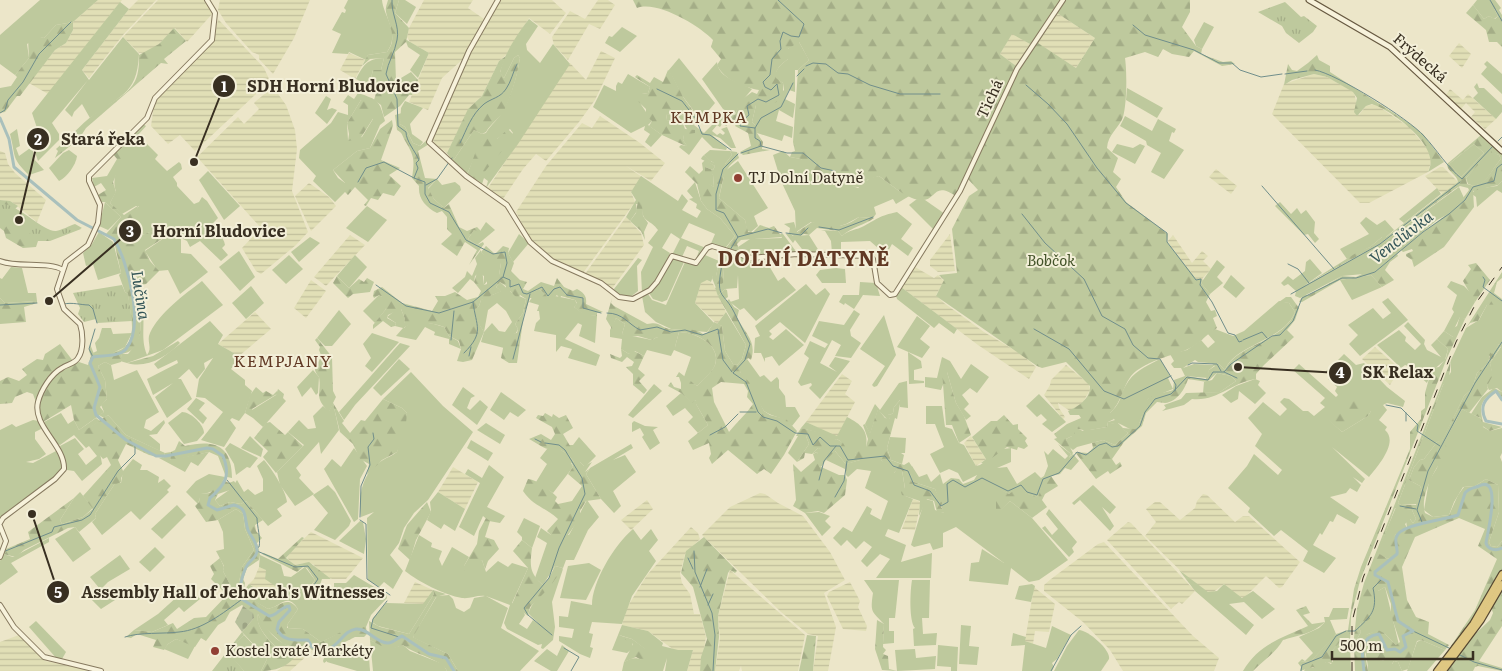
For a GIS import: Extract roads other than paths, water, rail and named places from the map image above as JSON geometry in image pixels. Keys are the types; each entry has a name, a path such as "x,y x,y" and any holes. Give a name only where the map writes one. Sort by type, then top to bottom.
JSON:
{"highway":[{"path":"1436,671 1473,624 1502,574"},
{"path":"1443,671 1481,620 1502,584"}],"main road":[{"name":"Frýdecká","path":"1309,0 1390,47 1502,151"}],"street":[{"path":"2,554 6,538 0,524 3,518 55,479 64,469 63,461 41,420 37,406 42,392 54,374 75,362 81,353 80,324 64,309 58,293 63,270 69,258 84,249 93,236 99,218 99,203 89,176 147,118 154,99 212,40 214,13 208,0"},
{"name":"Tichá","path":"498,0 469,51 429,142 466,176 507,204 530,242 552,261 601,283 616,296 628,300 638,297 654,286 672,256 696,263 707,248 712,246 751,258 797,254 870,256 878,283 893,295 947,214 960,191 1017,69 1063,0"},
{"path":"0,262 13,265 48,266 63,270"},
{"path":"0,606 20,632 46,658 101,671"}],"waterway":[{"path":"392,0 398,35 386,74 397,99 398,126 406,132 419,160 416,163 418,168 414,178 425,182 425,194 430,203 449,212 466,240 493,254 505,252 507,263 503,277 510,280 510,287 519,284 523,293 527,294 542,287 548,296 554,289 560,287 567,295 583,298 583,308 601,313"},
{"name":"Venclůvka","path":"741,153 761,146 760,141 755,138 755,128 740,126 741,122 749,115 747,106 758,99 766,102 779,95 777,84 771,90 765,87 763,82 770,75 772,59 781,49 780,41 783,32 799,37 804,24 778,0"},
{"path":"1490,0 1502,21"},
{"path":"0,113 5,110 8,100 23,82 39,54 71,22"},
{"path":"1133,25 1145,35 1194,50 1219,63 1232,63 1240,70 1261,77 1282,74"},
{"path":"806,66 813,63 826,64 838,73 848,74 870,85 900,94 940,94"},
{"path":"460,143 470,122 480,108 506,89 517,64"},
{"path":"797,76 804,69"},
{"path":"1315,70 1355,88 1404,119 1424,136 1462,179 1493,146"},
{"path":"1285,74 1307,71"},
{"path":"755,128 761,118 781,107 793,83"},
{"name":"Bobčok","path":"1026,85 1067,124 1097,168 1126,203 1167,233 1167,242 1196,280 1201,279 1200,285 1212,302 1228,333 1235,335 1239,342 1242,341"},
{"path":"657,89 682,101 696,119 702,134 710,135 731,150"},
{"name":"Lučina","path":"0,118 9,139 14,167 77,220 114,239 129,278 134,310 132,339 123,352 115,355 93,357 90,363 100,387 94,408 96,415 126,440 156,456 166,456 207,448 213,449 223,456 226,469 225,480 210,498 208,505 217,510 234,505 242,509 245,514 248,530 257,549 256,555 244,571 240,586 240,598 269,616 289,606 290,610 279,622 277,629 286,638 308,640 312,647 318,646 328,649 348,632 356,629 360,629 380,641 388,643 402,636 429,654 446,658 454,671"},
{"path":"1498,141 1502,137"},
{"path":"761,146 787,153 803,153 821,168 835,171"},
{"name":"Venclůvka","path":"730,250 738,237 724,213 716,210 716,194 723,169 738,154"},
{"path":"426,185 437,179 452,158"},
{"path":"358,182 366,168 384,162 414,178"},
{"name":"Venclůvka","path":"727,252 722,263 720,291 734,312 750,344 745,360 733,373 746,382 758,412 763,417 777,421 795,433 808,434 813,445 820,437 830,446 840,446 848,460 885,456 893,466 908,471 914,485 930,491 941,506 948,502 947,484 953,480 965,487 982,478 1008,491 1021,485 1027,492 1037,495 1043,479 1059,473 1077,452 1086,455 1099,445 1106,443 1112,447 1118,446 1140,426 1145,412 1155,399 1171,394 1187,377 1208,380 1213,372 1224,372 1231,364 1272,336 1280,335 1293,321 1302,298 1342,278 1356,278 1375,272 1423,232 1449,214 1465,200 1473,187 1494,181 1497,168 1502,164"},
{"path":"1291,294 1380,244 1460,182"},
{"path":"1262,186 1334,269"},
{"path":"1022,214 1045,243 1084,279 1102,316 1125,329 1133,345 1148,358 1160,359 1176,385 1175,391"},
{"path":"819,227 839,230 873,217"},
{"path":"786,233 801,235 808,228"},
{"path":"738,237 768,229 782,233"},
{"path":"1288,264 1298,269 1309,283"},
{"path":"376,285 406,306 439,313 473,302 503,277"},
{"path":"1483,277 1485,280 1483,287 1502,301"},
{"path":"513,359 530,294"},
{"path":"464,353 475,340 478,329 473,302"},
{"path":"0,305 37,303"},
{"path":"64,304 89,305 93,309 97,323"},
{"path":"451,340 454,311"},
{"path":"607,313 613,313 621,317 640,330 657,327 671,332 685,330 702,335 718,329 723,360 732,372"},
{"path":"93,357 89,349 95,329"},
{"path":"1034,329 1069,349 1104,391 1124,399 1171,376"},
{"name":"Bobčok","path":"1243,340 1262,332 1267,338"},
{"path":"1422,522 1417,510 1428,471 1475,383 1502,342"},
{"path":"469,356 471,347"},
{"path":"1188,365 1192,363 1217,364 1221,371"},
{"path":"1224,372 1237,378"},
{"name":"Lučina","path":"1502,400 1496,391 1488,397 1483,407 1486,421 1502,424"},
{"path":"1386,405 1401,408 1418,425 1417,431 1440,446"},
{"path":"740,412 756,412"},
{"path":"1406,413 1406,421"},
{"path":"710,435 725,427 738,414"},
{"path":"360,517 361,486 370,465 368,447 374,439 373,433"},
{"path":"535,439 541,442"},
{"path":"545,443 559,445 565,450 582,478 585,494 559,548 549,578 524,608 528,615 552,635"},
{"path":"3,552 52,532 54,527 82,520 90,515 118,471 135,454 135,445"},
{"path":"819,480 824,461 836,446"},
{"path":"835,497 844,481 847,461"},
{"path":"227,480 257,518 259,547 256,548"},
{"name":"Lučina","path":"1364,671 1362,653 1364,643 1368,639 1379,634 1387,650 1395,649 1400,652 1406,647 1403,636 1413,631 1398,621 1388,582 1375,575 1375,572 1397,554 1396,538 1399,533 1413,526 1458,515 1465,493 1472,488 1486,485 1490,488 1492,496 1491,517 1486,543 1492,549 1502,548"},
{"path":"1400,506 1416,509"},
{"path":"360,520 366,524 367,579 390,595"},
{"path":"257,551 295,567 308,566 318,579 307,595"},
{"path":"694,551 695,572 712,613 715,635 713,671"},
{"path":"688,558 693,569"},
{"path":"700,587 707,569"},
{"path":"1348,631 1355,631 1372,613 1375,602 1373,588 1382,579"},
{"path":"708,605 713,594"},
{"path":"125,637 137,634 188,631 212,620 241,600"},
{"path":"387,601 373,619 371,628 399,637"},
{"path":"1051,671 1071,635 1081,626"},
{"path":"1301,671 1302,665 1322,657 1336,636 1346,631"},
{"path":"1413,631 1451,649"},
{"path":"564,648 579,657 571,671"},
{"path":"1458,654 1474,662 1502,670"}],"railway":[{"path":"1352,671 1352,622 1363,578 1456,342 1476,303 1502,267"}],"place":[{"name":"SDH Horní Bludovice","path":"194,162"},
{"name":"TJ Dolní Datyně","path":"738,178"},
{"name":"Stará řeka","path":"19,220"},
{"name":"Horní Bludovice","path":"49,301"},
{"name":"SK Relax","path":"1238,367"},
{"name":"Assembly Hall of Jehovah's Witnesses","path":"32,514"},
{"name":"Kostel svaté Markéty","path":"215,651"}],"district":[{"name":"KEMPKA","path":"709,117"},
{"name":"DOLNÍ DATYNĚ","path":"804,259"},
{"name":"KEMPJANY","path":"283,361"}]}
